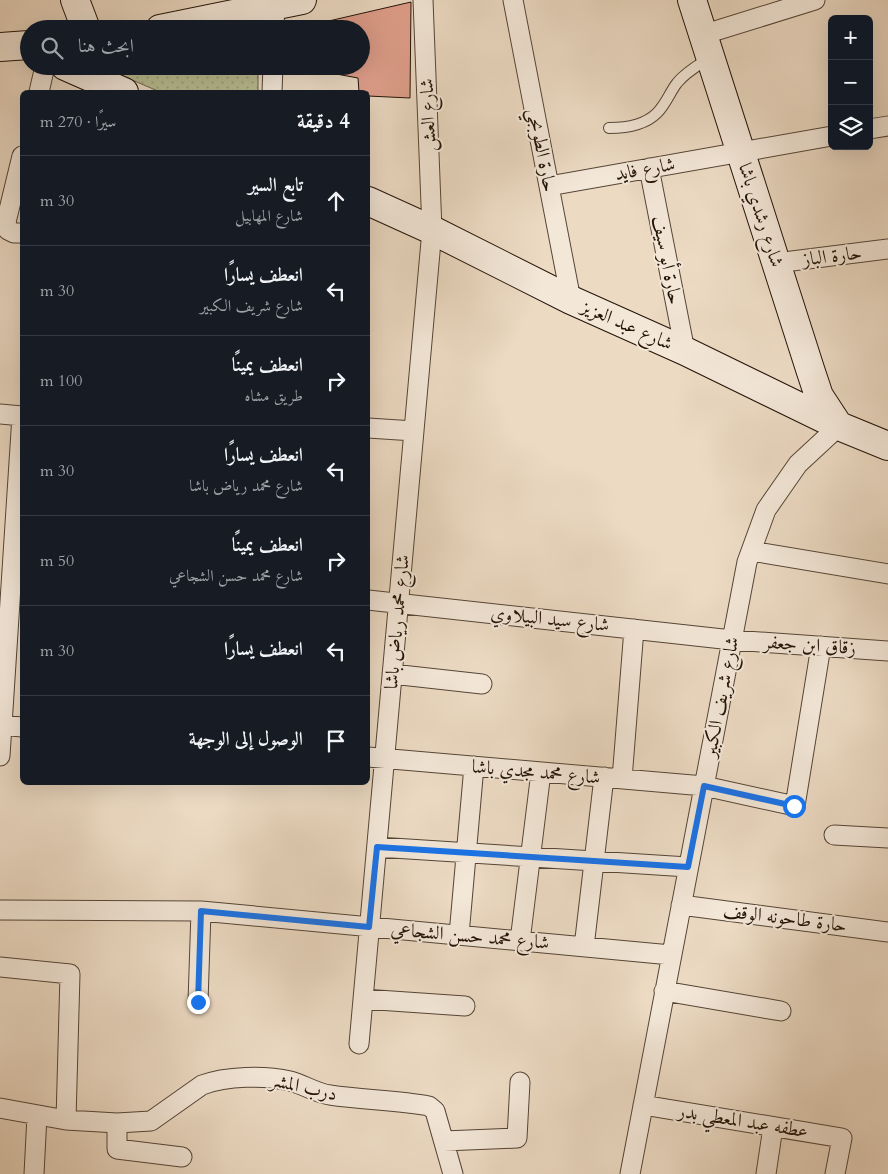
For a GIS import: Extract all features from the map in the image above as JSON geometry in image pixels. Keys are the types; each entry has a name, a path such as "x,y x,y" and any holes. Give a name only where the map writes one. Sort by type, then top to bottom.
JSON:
{"main road":[{"path":"75,0 83,20"},
{"path":"220,20 274,12 302,0"},
{"name":"شارع رشدي باشا","path":"692,0 819,396 839,426"},
{"path":"85,75 119,90"},
{"name":"شارع عبد العزيز","path":"370,202 432,230 571,300 685,351 839,426 888,446"}],"street":[{"name":"شارع العش","path":"423,0 432,230"},
{"name":"حارة الطوبجي","path":"513,0 571,300"},
{"path":"706,47 814,0"},
{"path":"39,90 43,75"},
{"path":"272,90 273,75"},
{"path":"873,128 888,126"},
{"name":"شارع فايد","path":"549,186 828,137"},
{"path":"20,164 6,222 8,230 20,233"},
{"name":"حارة أبو سيف","path":"649,168 685,351"},
{"name":"شارع محمد رياض باشا","path":"359,1044 377,847 376,758 392,674 432,230"},
{"name":"حارة الباز","path":"776,263 888,249"},
{"path":"0,414 20,416"},
{"name":"شارع شريف الكبير","path":"630,1174 747,562 766,510 798,464 839,426"},
{"path":"370,428 414,431"},
{"path":"0,756 20,446"},
{"path":"751,552 888,574"},
{"name":"شارع سيد البيلاوي","path":"370,600 732,640"},
{"path":"584,947 594,861 613,778 634,629"},
{"name":"زقاق ابن جعفر","path":"732,640 888,651"},
{"name":"شارع محمد مجدي باشا","path":"376,758 704,786 794,806 821,646"},
{"path":"392,674 482,684"},
{"path":"1,725 20,727"},
{"path":"459,935 474,766"},
{"path":"520,941 541,772"},
{"path":"834,835 888,838"},
{"path":"377,847 688,867"},
{"name":"حارة طاحونه الوقف","path":"681,905 888,932"},
{"name":"شارع محمد حسن الشجاعي","path":"0,910 201,911 671,955"},
{"path":"198,1002 201,911"},
{"path":"0,967 70,974 66,1120"},
{"path":"664,991 781,1011"},
{"path":"363,999 465,1006"},
{"name":"درب المشر","path":"0,1108 66,1120 117,1123 151,1122 202,1085 211,1082 267,1077 290,1081 328,1095 429,1106 435,1111 444,1141 458,1174"},
{"path":"444,1141 517,1138 520,1082"},
{"name":"عطفه عبد المعطي بدر","path":"643,1105 842,1138 835,1174"},
{"path":"34,1174 36,1116"},
{"path":"117,1123 117,1149 182,1157"},
{"path":"766,1174 773,1126"}],"lane":[{"path":"609,128 626,128 643,122 657,113 706,47"}],"green space":[{"path":"121,75 258,75 258,90 155,90"}],"building":[{"path":"411,2 410,98 370,96 370,90 359,90 358,78 342,75 370,75 370,20 333,20"}],"route":[{"path":"198,1002 201,911 369,927 377,847 688,867 704,786 794,806"}]}
